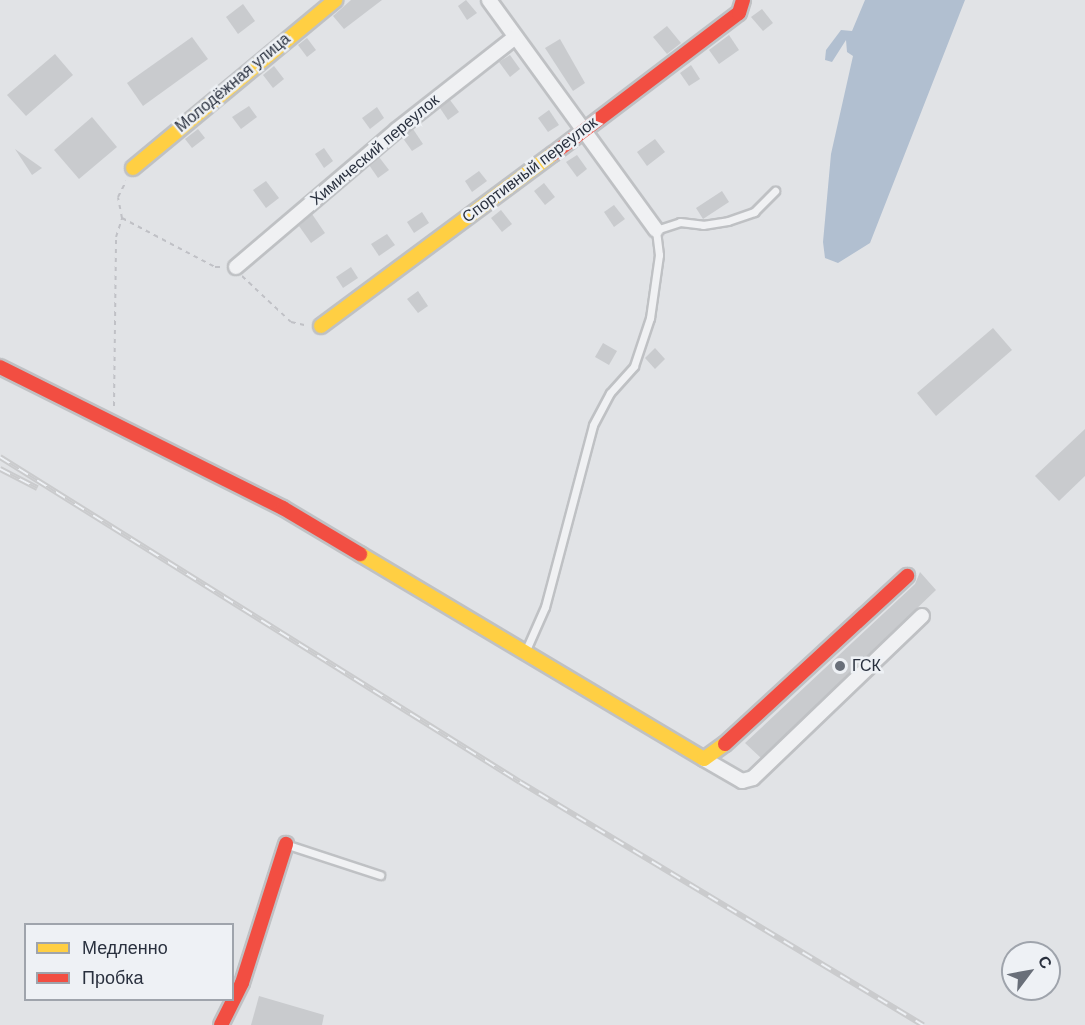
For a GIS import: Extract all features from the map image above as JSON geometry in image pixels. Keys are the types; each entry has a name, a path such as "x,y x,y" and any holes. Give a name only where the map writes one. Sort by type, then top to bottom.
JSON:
{"street":[{"name":"Молодёжная улица","path":"133,168 335,0"},
{"path":"489,0 656,230"},
{"name":"Спортивный переулок","path":"321,326 584,131 741,6"},
{"name":"Химический переулок","path":"236,267 515,37"},
{"path":"0,367 114,420 283,508 742,781 753,778 922,616"},
{"path":"704,759 741,732 907,576"},
{"path":"234,999 242,983 286,844"},
{"path":"221,1025 233,1001"}],"lane":[{"path":"525,653 545,607 592,425 610,393 634,366 650,318 659,255 656,230 680,222 703,225 728,221 754,212 775,191"},
{"path":"286,844 380,875"}],"path":[{"path":"114,420 116,237 122,218 118,197 133,168"},
{"path":"122,218 215,267 236,267 291,322 321,326"}],"water":[{"path":"865,0 965,0 870,243 838,263 825,258 823,242 831,154 853,56 847,52 846,40 832,62 825,60 826,50 841,30 852,31"}],"building":[{"path":"351,0 382,0 344,29 333,16"},
{"path":"466,0 477,13 467,20 458,6"},
{"path":"243,4 255,21 238,34 226,17"},
{"path":"762,9 773,23 763,31 751,17"},
{"path":"667,26 681,43 667,54 653,37"},
{"path":"729,35 739,50 719,64 709,50"},
{"path":"192,37 208,59 143,106 127,83"},
{"path":"307,38 316,50 307,57 298,45"},
{"path":"560,39 585,83 573,91 545,48"},
{"path":"55,54 73,75 26,116 7,95"},
{"path":"510,55 520,69 510,77 499,62"},
{"path":"691,65 700,79 689,86 680,73"},
{"path":"274,66 284,79 273,88 263,75"},
{"path":"450,100 459,112 448,120 440,108"},
{"path":"249,106 257,117 241,129 232,117"},
{"path":"377,107 384,118 370,129 362,118"},
{"path":"549,110 559,125 548,132 538,118"},
{"path":"92,117 117,147 79,179 54,150"},
{"path":"198,129 205,138 192,148 185,139"},
{"path":"413,129 423,144 412,151 402,137"},
{"path":"655,139 665,152 647,166 637,152"},
{"path":"324,148 333,161 324,168 315,154"},
{"path":"15,149 42,168 32,175"},
{"path":"577,155 587,169 577,177 566,162"},
{"path":"379,157 389,170 378,178 369,165"},
{"path":"479,171 487,181 472,192 465,181"},
{"path":"266,181 279,198 266,208 253,190"},
{"path":"544,183 555,197 545,205 534,191"},
{"path":"722,191 729,202 703,219 696,208"},
{"path":"614,205 625,219 614,227 604,212"},
{"path":"501,210 512,224 502,232 491,218"},
{"path":"422,212 429,223 414,233 407,222"},
{"path":"312,214 325,233 311,243 299,226"},
{"path":"387,234 395,245 379,256 371,244"},
{"path":"351,267 358,278 343,288 336,277"},
{"path":"418,291 428,306 418,313 407,299"},
{"path":"993,328 1012,350 936,416 917,393"},
{"path":"603,343 617,351 609,365 595,357"},
{"path":"655,348 665,359 655,369 645,358"},
{"path":"1085,429 1085,476 1059,501 1035,476"},
{"name":"ГСК","path":"920,572 936,590 761,758 745,743 915,584"},
{"path":"259,996 324,1015 322,1025 251,1025"}],"railway":[{"path":"0,457 520,782 923,1025"},
{"path":"0,469 37,488"}],"traffic: slow":[{"path":"133,168 335,0"},
{"path":"321,326 553,154"},
{"path":"360,554 704,759 725,744"}],"traffic: jam":[{"path":"553,154 739,13 743,0"},
{"path":"0,367 283,508 360,554"},
{"path":"725,744 907,576"},
{"path":"234,999 242,983 286,844"},
{"path":"221,1025 233,1001"}],"place":[{"name":"ГСК","path":"840,666"}]}
